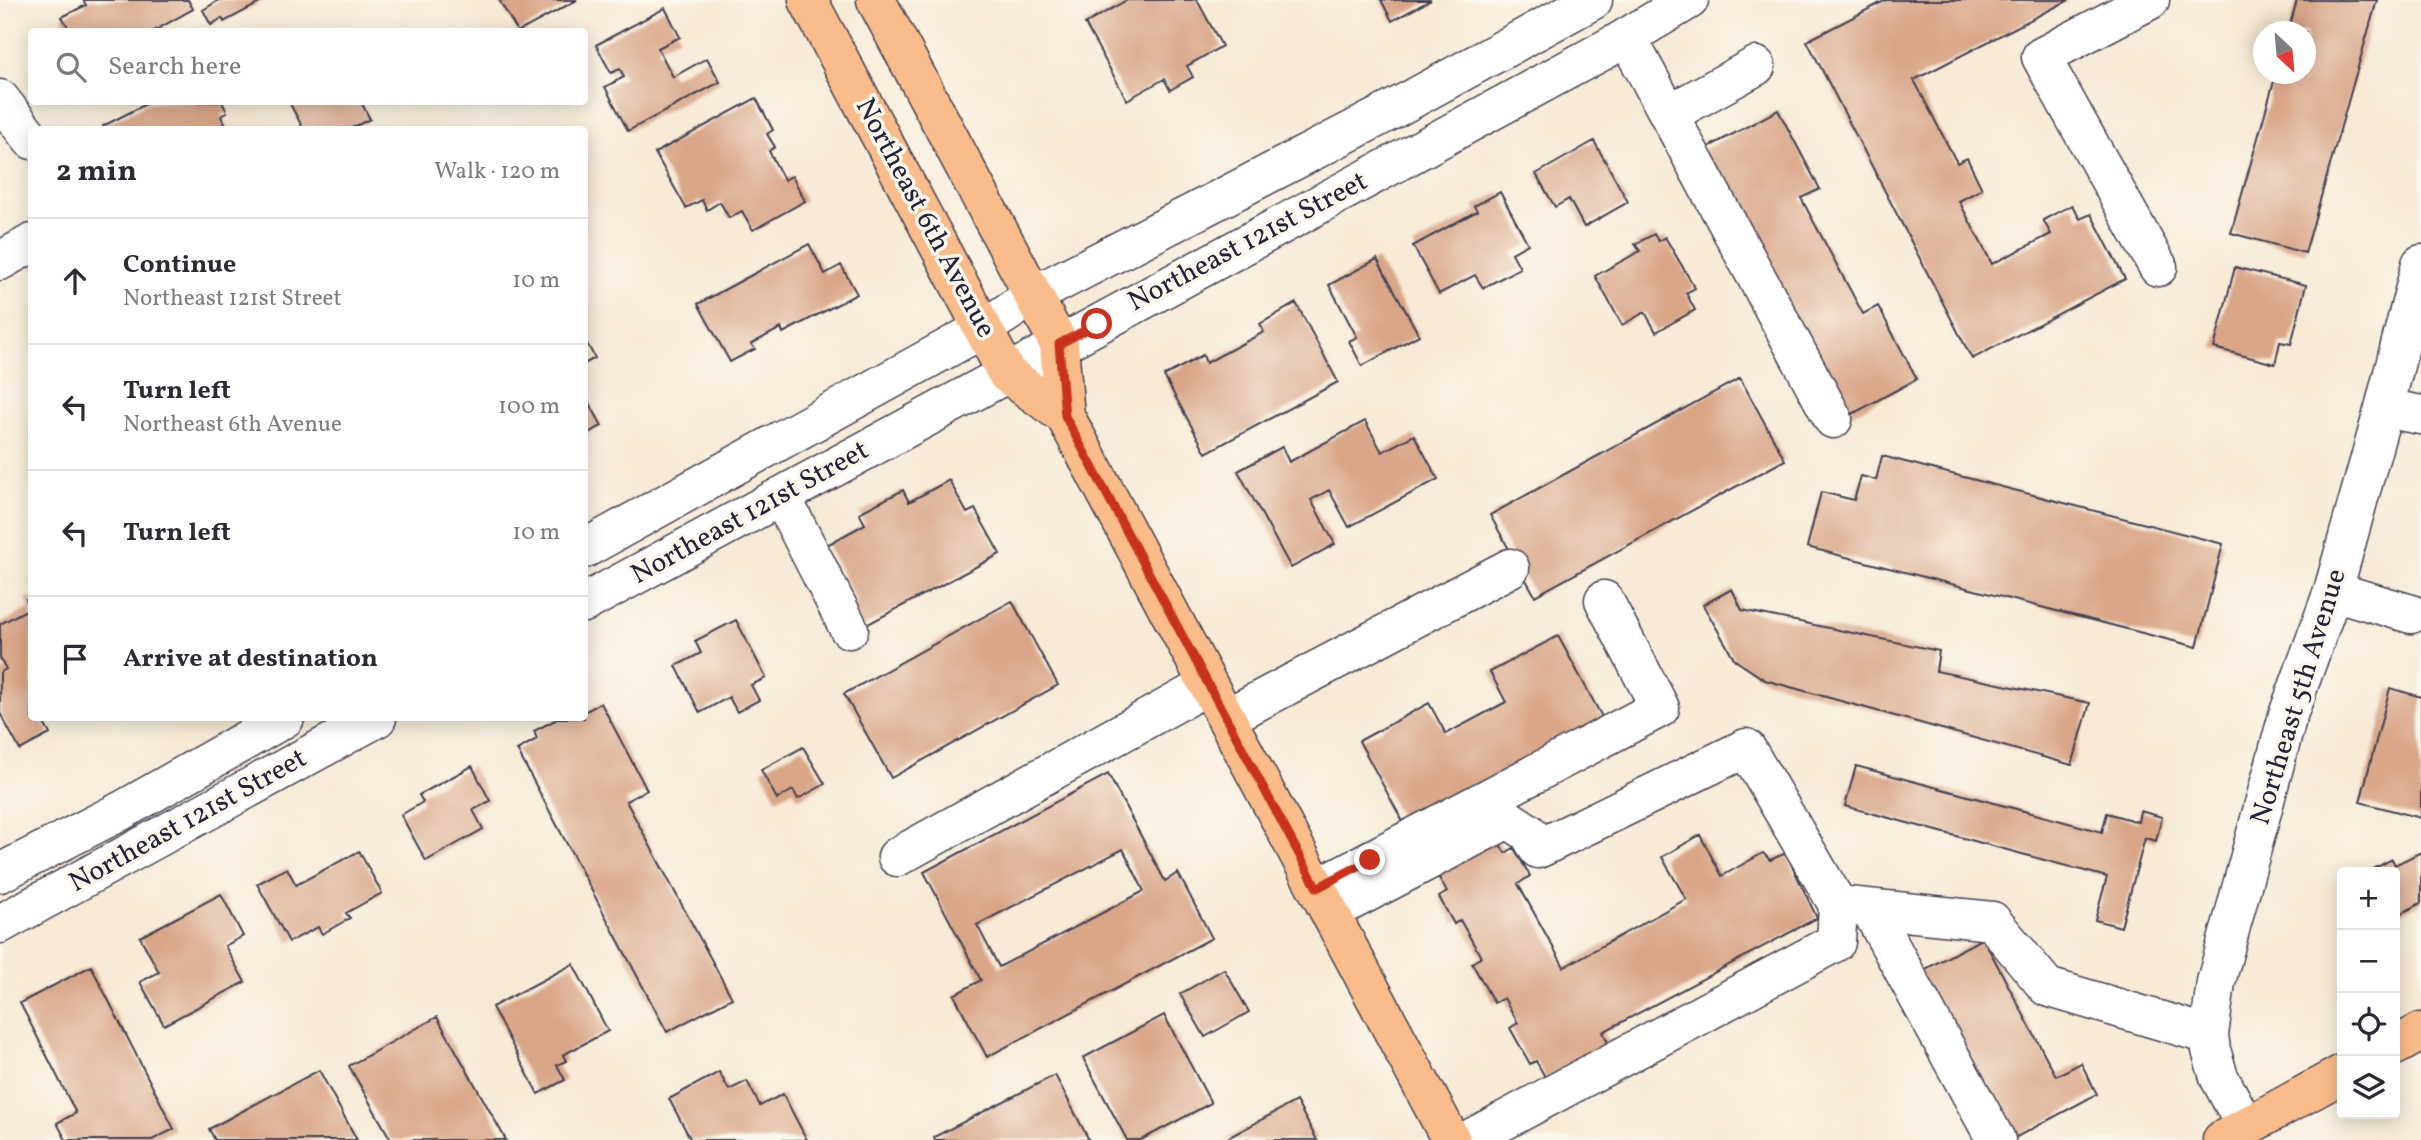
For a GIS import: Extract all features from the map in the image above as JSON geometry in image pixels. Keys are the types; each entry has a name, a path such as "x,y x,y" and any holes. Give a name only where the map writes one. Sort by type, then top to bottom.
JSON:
{"main road":[{"name":"Northeast 6th Avenue","path":"808,0 1007,374 1065,416"},
{"name":"Northeast 6th Avenue","path":"876,0 1059,344 1065,416 1451,1140"},
{"path":"2400,1043 2421,1032"},
{"path":"2234,1133 2337,1077"}],"street":[{"name":"Northeast 121st Street","path":"588,547 984,328 1034,295 1392,110 1593,0"},
{"name":"Northeast 121st Street","path":"588,601 1627,37 1689,0"},
{"path":"2150,0 2040,57 2158,267"},
{"path":"1627,37 1833,419"},
{"path":"1669,114 1756,66"},
{"path":"0,99 28,135"},
{"path":"0,261 28,245"},
{"name":"Northeast 5th Avenue","path":"2234,1133 2209,1035 2216,982 2288,715 2333,591 2421,264"},
{"path":"2384,408 2421,415"},
{"path":"781,496 849,629"},
{"path":"1226,718 1510,568"},
{"path":"2333,591 2412,614"},
{"path":"1323,900 1660,708 1604,600"},
{"path":"897,857 1208,685"},
{"name":"Northeast 121st Street","path":"0,873 121,811 280,721"},
{"name":"Northeast 121st Street","path":"0,924 372,721"},
{"path":"1323,900 1508,818 1529,833 1538,849 1745,748 1854,907 1996,1140"},
{"path":"1854,907 1992,921 2048,987 2209,1035"},
{"path":"1468,1140 1836,942 1854,907"}],"building":[{"path":"83,0 188,0 193,9 159,28 69,28 62,17 86,5"},
{"path":"219,0 265,0 224,22 222,18 211,25 203,10"},
{"path":"499,0 577,0 525,28 516,28"},
{"path":"1127,0 1197,0 1222,46 1187,66 1193,77 1170,90 1164,79 1127,100 1085,24"},
{"path":"1381,0 1431,0 1392,21"},
{"path":"1886,0 2069,0 1914,80 1957,163 1967,158 1982,189 1959,201 1992,264 2051,234 2043,220 2072,205 2080,219 2091,214 2125,279 1972,359 1807,41"},
{"path":"2297,0 2377,0 2305,253 2231,233 2273,84 2316,84 2316,21 2291,21"},
{"path":"665,8 680,37 658,48 673,77 707,58 720,82 628,131 605,87 624,77 620,69 611,73 596,45"},
{"path":"756,98 773,130 767,134 775,147 769,151 784,180 792,176 805,201 753,230 742,211 729,218 720,202 707,210 702,200 686,208 655,153"},
{"path":"144,105 224,105 227,112 221,116 226,126 103,126"},
{"path":"291,105 363,105 370,119 356,126 302,126"},
{"path":"1778,110 1820,189 1801,198 1863,314 1878,306 1917,379 1845,418 1703,150"},
{"path":"1594,141 1628,202 1584,227 1569,199 1555,207 1536,174"},
{"path":"1500,192 1528,244 1512,253 1520,268 1483,288 1475,275 1439,294 1413,246 1477,211 1474,206"},
{"path":"1654,234 1658,241 1665,237 1695,288 1686,293 1695,310 1656,332 1645,312 1622,325 1595,276 1640,251 1635,244"},
{"path":"809,244 825,274 841,265 857,294 783,333 781,328 751,344 755,349 730,362 698,304"},
{"path":"1377,259 1419,335 1362,366 1349,341 1357,337 1329,285"},
{"path":"2235,267 2306,285 2291,344 2280,342 2275,364 2214,348"},
{"path":"1296,303 1338,382 1206,453 1164,376 1203,355 1206,363 1264,332 1260,324"},
{"path":"588,345 595,358 588,362"},
{"path":"1740,378 1785,460 1535,596 1490,515"},
{"path":"588,400 602,426 588,433"},
{"path":"1365,421 1382,452 1414,435 1438,479 1349,527 1329,490 1311,500 1335,544 1291,568 1238,471 1282,447 1289,462"},
{"path":"1882,456 2223,544 2197,647 1807,547 1821,492 1854,500 1861,476 1876,480"},
{"path":"949,480 967,513 975,509 1000,554 857,630 846,608 857,602 827,545 865,524 859,513 903,490 909,502"},
{"path":"1732,589 1742,610 1939,651 1936,671 2090,703 2072,765 1765,680 1735,660 1703,605"},
{"path":"1012,601 1058,685 891,778 844,694"},
{"path":"28,609 28,721 43,721 50,734 20,750 0,713 0,673 6,669 0,658 0,624"},
{"path":"736,620 766,678 751,685 759,700 737,712 729,697 700,713 676,666 701,653 695,641"},
{"path":"1558,636 1607,726 1409,833 1359,741 1429,703 1446,734 1506,702 1490,672"},
{"path":"2390,688 2421,697 2421,818 2360,802"},
{"path":"601,703 647,790 626,801 732,998 667,1032 517,750 537,739 534,731 553,721 588,721 588,710"},
{"path":"803,747 825,784 798,799 793,790 777,799 761,770"},
{"path":"472,766 490,801 473,810 483,829 426,861 401,815 423,802 419,795"},
{"path":"1856,766 2102,832 2107,813 2138,822 2140,811 2162,817 2156,841 2145,838 2121,927 2095,920 2107,877 1845,806"},
{"path":"1108,774 1165,881 1178,873 1212,938 987,1057 954,995 981,980 924,872","holes":["1123,849 1144,891 999,967 977,925"]},
{"path":"1494,835 1505,853 1514,848 1530,876 1518,884 1564,967 1686,899 1662,857 1700,835 1722,876 1763,853 1770,860 1786,853 1817,918 1603,1032 1611,1049 1549,1084 1536,1061 1530,1064 1510,1028 1518,1023 1504,998 1494,1003 1472,963 1481,957 1460,920 1454,924 1439,897 1447,892 1434,869"},
{"path":"359,851 382,893 346,913 350,918 322,934 318,927 289,942 257,884 287,868 296,885"},
{"path":"2421,852 2421,903 2400,914 2400,867 2377,867 2392,859 2395,865"},
{"path":"221,894 243,936 225,946 245,982 164,1025 140,982 159,972 140,937"},
{"path":"1983,938 2056,1076 2081,1063 2097,1094 2011,1140 1918,973"},
{"path":"573,964 608,1031 563,1055 566,1061 557,1065 565,1080 538,1094 492,1007"},
{"path":"91,966 174,1129 152,1140 66,1140 57,1123 76,1113 20,1003"},
{"path":"1224,969 1249,1012 1205,1037 1180,994"},
{"path":"1164,1015 1211,1103 1141,1140 1127,1140 1083,1058"},
{"path":"437,1017 506,1140 391,1140 349,1066"},
{"path":"319,1070 357,1140 215,1140 209,1129"},
{"path":"719,1072 729,1090 747,1081 760,1106 783,1094 807,1140 691,1140 669,1099"},
{"path":"1055,1075 1089,1140 935,1140 934,1137"},
{"path":"1296,1101 1317,1140 1224,1140"}],"route":[{"path":"1097,324 1059,344 1065,416 1317,888 1370,860"}]}
